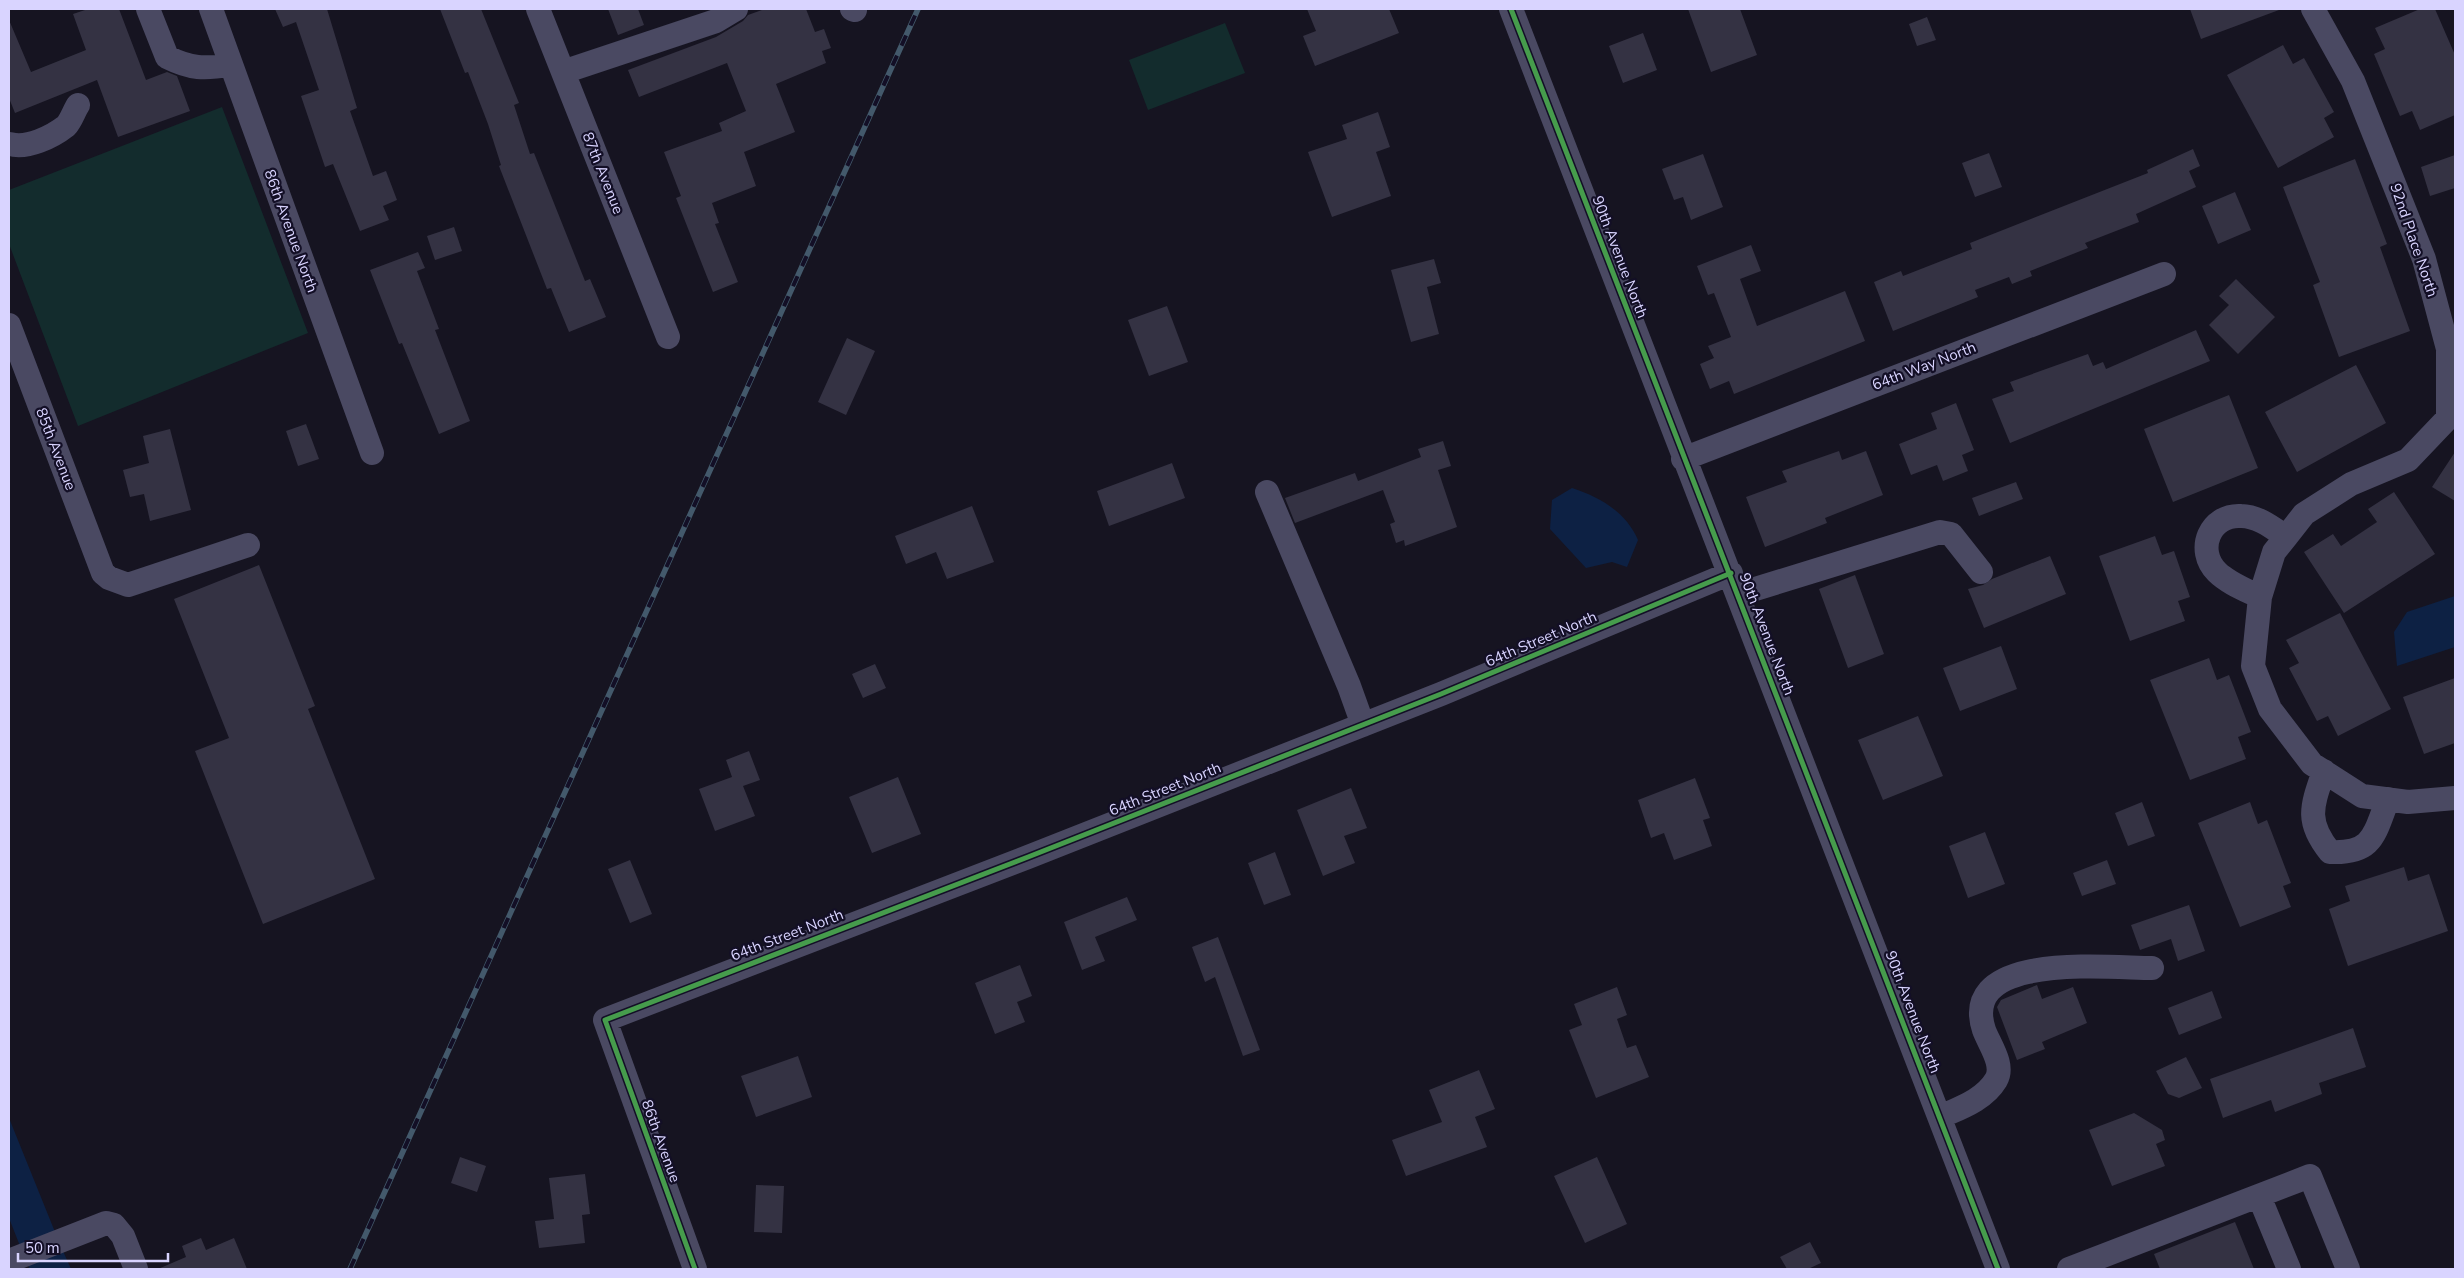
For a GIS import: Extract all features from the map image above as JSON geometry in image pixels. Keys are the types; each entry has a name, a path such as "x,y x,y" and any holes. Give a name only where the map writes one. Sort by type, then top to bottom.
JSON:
{"street":[{"path":"148,9 167,57 186,67 209,68 230,65"},
{"name":"86th Avenue North","path":"211,9 372,453"},
{"name":"87th Avenue","path":"538,9 668,337"},
{"path":"563,72 716,20 736,9"},
{"name":"90th Avenue North","path":"1511,9 1683,459 1735,584 1998,1269"},
{"name":"92nd Place North","path":"2312,9 2352,81 2424,259 2448,349 2448,418 2408,460 2351,484 2304,514 2274,552 2260,597 2253,666 2270,709 2312,764 2362,796 2408,802 2455,798"},
{"path":"9,139 21,147 44,138 67,125 78,105"},
{"name":"64th Way North","path":"1683,459 2164,274"},
{"name":"85th Avenue","path":"9,325 103,573 109,578 128,585 248,545"},
{"path":"1266,492 1349,686 1363,725"},
{"path":"2260,597 2216,572 2207,554 2208,534 2221,520 2239,515 2254,518 2286,537"},
{"name":"64th Street North","path":"605,1020 1028,857 1363,725 1735,584 1940,532 1952,534 1981,572"},
{"path":"2324,771 2312,806 2318,837 2330,852 2350,853 2370,843 2388,799"},
{"path":"1940,1117 1974,1102 1997,1079 1999,1069 1984,1029 1981,1012 1983,1000 1997,982 2036,970 2152,968"},
{"name":"86th Avenue","path":"605,1020 695,1269"},
{"path":"2069,1269 2310,1176 2348,1269"},
{"path":"2259,1196 2289,1269"},
{"path":"9,1261 106,1223 114,1225 123,1236 136,1269"}],"green space":[{"path":"1225,23 1245,73 1148,110 1129,60"},
{"path":"222,107 308,333 78,426 9,244 9,190"}],"water":[{"path":"1572,488 1602,501 1627,521 1638,540 1627,567 1612,562 1586,568 1550,529 1552,500"},
{"path":"2455,596 2455,647 2397,666 2394,632 2407,612"},
{"path":"9,1118 55,1232 20,1246 9,1218"},
{"path":"63,1251 71,1269 30,1269 28,1265"}],"building":[{"path":"88,9 119,9 146,80 167,72 177,76 190,111 118,137 97,80 15,113 9,98 9,20 31,72 86,50 73,14"},
{"path":"275,9 327,9 357,108 350,111 373,176 386,171 397,200 383,206 389,220 360,231 333,164 325,167 301,96 319,90 296,22 283,27"},
{"path":"440,9 481,9 519,103 514,105 530,154 534,153 585,281 590,279 606,317 569,332 551,288 547,289 499,166 501,165 488,124 468,72 465,73"},
{"path":"608,9 638,9 644,25 618,35"},
{"path":"765,9 806,9 815,32 824,29 831,48 822,51 826,63 776,84 795,132 744,152 756,186 712,203 719,223 715,224 738,282 713,292 676,198 681,196 664,152 722,131 719,123 746,111 727,63 639,97 628,70 716,37 743,21 748,15"},
{"path":"1307,9 1389,9 1399,33 1315,66 1303,36 1316,31"},
{"path":"1688,9 1740,9 1757,55 1711,72"},
{"path":"2190,9 2278,9 2279,10 2201,39"},
{"path":"2420,9 2435,9 2455,55 2455,115 2420,130 2412,111 2400,116 2374,54 2385,49 2375,28"},
{"path":"1927,17 1936,40 1917,46 1909,24"},
{"path":"1643,33 1657,70 1623,83 1609,46"},
{"path":"2283,45 2293,64 2304,58 2334,112 2324,118 2334,137 2278,168 2227,75"},
{"path":"1378,112 1390,147 1376,152 1391,196 1332,217 1308,152 1347,139 1342,125"},
{"path":"2193,149 2200,166 2189,171 2196,187 2136,214 2139,222 2085,243 2088,248 2030,271 2032,276 2012,284 2009,277 1975,290 1978,297 1893,331 1874,282 1901,271 1903,276 1972,249 1970,243 2148,173 2147,170"},
{"path":"1989,153 2002,187 1975,197 1962,163"},
{"path":"1703,154 1723,207 1691,220 1683,197 1674,200 1662,169"},
{"path":"2455,155 2455,188 2430,196 2421,167"},
{"path":"2355,159 2387,244 2380,247 2410,331 2339,357 2313,285 2320,282 2283,187"},
{"path":"2235,192 2251,230 2218,244 2202,206"},
{"path":"454,227 462,251 435,260 427,236"},
{"path":"1751,245 1761,271 1740,279 1757,326 1845,291 1865,341 1734,394 1729,381 1710,389 1700,364 1714,358 1708,346 1731,337 1714,293 1708,295 1697,266"},
{"path":"418,252 425,268 417,271 439,329 435,330 470,421 439,434 402,343 399,344 370,270"},
{"path":"1434,259 1441,283 1427,287 1439,334 1411,342 1391,270"},
{"path":"2236,279 2275,317 2238,354 2209,325 2229,305 2219,296"},
{"path":"1167,306 1188,362 1149,376 1128,320"},
{"path":"2196,330 2210,361 2010,443 1992,399 2014,391 2010,382 2088,354 2093,366 2103,362 2106,369"},
{"path":"847,338 875,351 846,415 818,402"},
{"path":"2356,365 2386,423 2297,472 2265,412"},
{"path":"2229,395 2258,468 2173,502 2144,429"},
{"path":"1956,403 1974,450 1962,455 1968,471 1943,481 1937,465 1911,475 1899,444 1937,429 1931,413"},
{"path":"306,424 319,459 298,466 286,431"},
{"path":"170,429 191,510 150,521 144,494 130,497 123,470 149,463 143,436"},
{"path":"1443,441 1451,466 1438,470 1457,527 1405,546 1404,540 1396,543 1390,524 1395,522 1383,490 1295,523 1285,498 1355,473 1358,481 1421,457 1418,449"},
{"path":"1839,451 1842,460 1866,451 1883,495 1825,518 1827,523 1765,547 1746,497 1787,482 1782,471"},
{"path":"2455,452 2455,501 2432,487"},
{"path":"1172,463 1185,498 1109,526 1097,491"},
{"path":"2016,482 2023,499 1979,516 1972,498"},
{"path":"2394,492 2435,554 2344,613 2304,552 2333,534 2341,546 2377,522 2368,509"},
{"path":"972,506 994,562 947,579 936,552 906,564 895,536"},
{"path":"2155,536 2162,555 2174,551 2190,597 2178,601 2185,621 2130,641 2099,556"},
{"path":"2050,556 2066,594 1984,628 1968,589 1983,585 1992,579"},
{"path":"259,565 315,706 308,709 375,879 263,924 195,751 229,738 174,599"},
{"path":"1855,575 1884,654 1848,668 1819,589"},
{"path":"2340,613 2391,709 2338,736 2328,716 2317,721 2289,668 2299,663 2286,640"},
{"path":"2001,646 2017,689 1960,711 1943,668"},
{"path":"2209,658 2217,680 2229,675 2251,732 2238,737 2246,759 2190,780 2150,680"},
{"path":"875,664 886,688 863,698 852,674"},
{"path":"2455,678 2455,743 2424,754 2403,697"},
{"path":"1918,716 1943,776 1883,800 1858,740"},
{"path":"749,751 760,780 743,786 755,816 715,831 699,789 732,777 726,760"},
{"path":"898,777 921,834 872,853 849,797"},
{"path":"1695,778 1710,818 1703,820 1712,846 1674,860 1664,833 1651,838 1638,800"},
{"path":"1351,788 1367,828 1344,836 1355,863 1323,876 1297,810"},
{"path":"2142,802 2155,836 2128,846 2115,813"},
{"path":"2250,802 2258,824 2267,820 2291,883 2283,886 2291,907 2240,927 2198,823"},
{"path":"1985,832 2005,884 1968,898 1949,846"},
{"path":"1275,852 1291,895 1264,905 1248,863"},
{"path":"630,860 652,914 630,923 608,869"},
{"path":"2107,860 2116,884 2082,896 2073,873"},
{"path":"2404,867 2408,881 2429,874 2448,931 2348,966 2329,909 2350,901 2345,886"},
{"path":"1127,897 1137,920 1095,937 1105,961 1082,970 1064,922"},
{"path":"2189,905 2205,951 2178,961 2171,939 2140,950 2131,925"},
{"path":"1218,937 1260,1050 1243,1056 1215,977 1205,982 1192,947"},
{"path":"1020,965 1032,996 1017,1002 1025,1022 995,1034 975,983"},
{"path":"2037,985 2042,999 2073,987 2087,1023 2042,1042 2045,1049 2017,1060 1997,1007 2001,1000"},
{"path":"1617,987 1627,1015 1617,1019 1627,1048 1636,1045 1649,1077 1596,1098 1569,1030 1582,1025 1574,1004"},
{"path":"2212,991 2222,1018 2179,1035 2168,1008"},
{"path":"2353,1028 2366,1067 2319,1083 2322,1094 2275,1112 2271,1100 2223,1118 2210,1079"},
{"path":"798,1056 812,1097 756,1117 741,1076"},
{"path":"2186,1057 2202,1088 2179,1098 2168,1094 2156,1071"},
{"path":"1479,1070 1495,1109 1475,1117 1487,1147 1406,1176 1392,1140 1442,1122 1429,1090"},
{"path":"2134,1113 2162,1130 2165,1140 2156,1144 2165,1166 2112,1186 2089,1130"},
{"path":"460,1157 486,1166 477,1192 451,1183"},
{"path":"1597,1157 1627,1224 1585,1243 1554,1176"},
{"path":"585,1174 590,1214 582,1215 585,1243 539,1248 535,1221 554,1219 549,1178"},
{"path":"756,1185 784,1186 782,1233 754,1232"},
{"path":"2235,1222 2254,1269 2160,1269 2154,1254"},
{"path":"201,1238 206,1250 234,1238 247,1269 158,1269 186,1257 182,1246"},
{"path":"1810,1242 1821,1263 1808,1269 1787,1269 1780,1257"}],"railway":[{"path":"350,1269 918,9"}],"cycle path":[{"path":"1511,9 1998,1269"},
{"path":"695,1269 605,1020 1028,857 1441,694 1731,573"}]}
